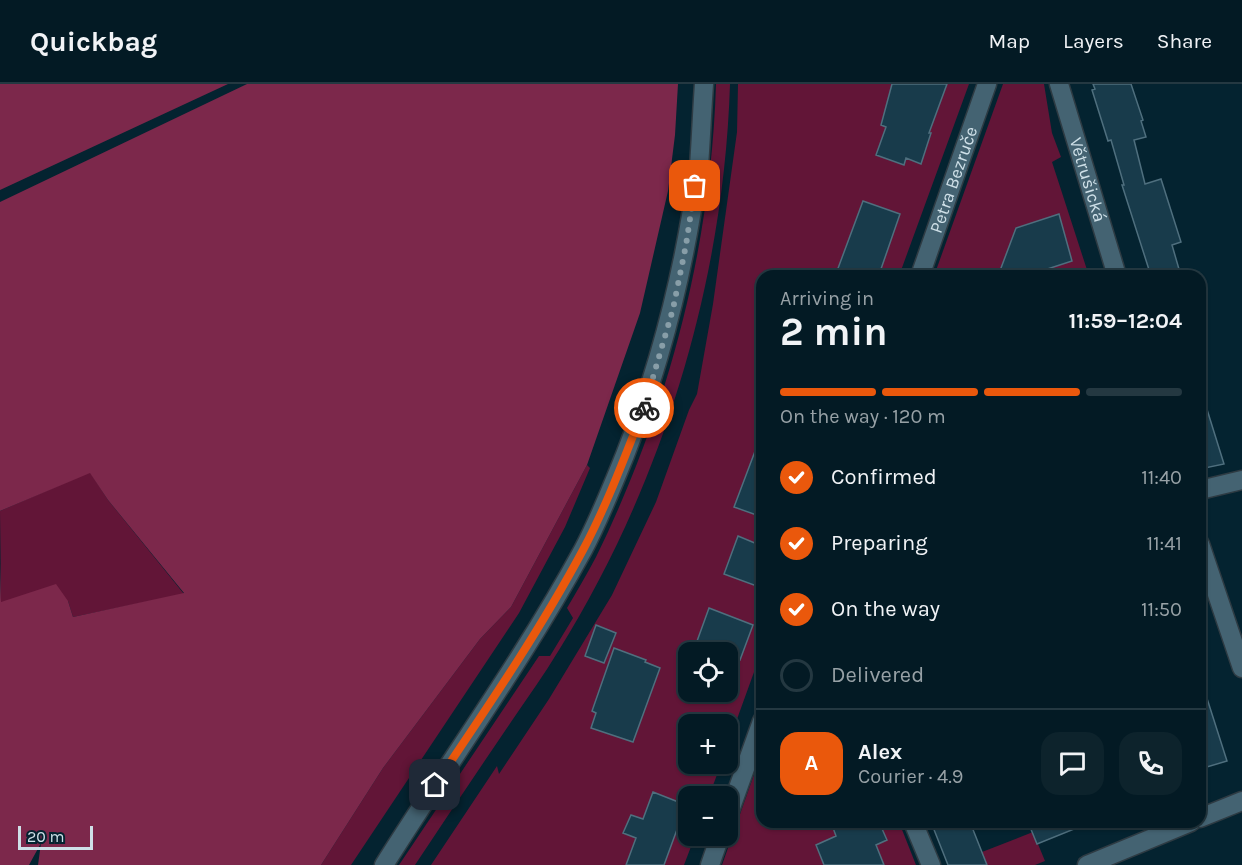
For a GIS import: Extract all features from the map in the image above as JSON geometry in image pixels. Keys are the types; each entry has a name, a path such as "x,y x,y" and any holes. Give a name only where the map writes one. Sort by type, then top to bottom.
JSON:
{"street":[{"path":"384,865 537,631 584,548 612,489 644,407 673,309 698,166 704,84"},
{"name":"Petra Bezruče","path":"922,270 987,84"},
{"name":"Větrušická","path":"1059,84 1115,270"},
{"path":"1206,489 1242,480"},
{"path":"1206,562 1242,668"},
{"path":"738,788 756,738"},
{"path":"1206,816 1242,801"},
{"path":"916,828 931,865"},
{"path":"1087,865 1176,828"},
{"path":"710,865 717,846"}],"shaded area":[{"path":"0,84 228,84 0,190"},
{"path":"247,84 678,84 668,191 640,313 587,465 511,607 480,639 383,768 321,865 38,865 41,843 29,865 0,865 0,563 1,602 56,584 68,601 73,617 184,593 108,500 90,473 0,511 0,202"},
{"path":"716,84 730,84 725,158 715,232 701,306 681,378 657,449 629,519 596,586 553,659 415,865 399,865 539,656 550,656 573,618 567,608 596,557 622,501 664,386 695,267 712,145"},
{"path":"738,84 969,84 901,270 756,270 756,667 738,716 738,714 678,714 678,774 717,774 713,786 678,786 678,846 691,846 684,865 431,865 497,766 499,774 549,699 612,595 656,502 689,410 697,394 713,304 737,132"},
{"path":"1003,84 1044,84 1052,133 1061,157 1052,162 1087,270 1001,270 1006,255 1000,270 936,270"},
{"path":"587,465 590,468 565,527 519,613 351,865 321,865 383,768 480,639 511,607"},
{"path":"90,472 108,500 184,594 73,617 68,601 1,602 0,511"},
{"path":"756,769 756,828 901,828 916,865 722,865 729,846 738,846 738,820"},
{"path":"1033,832 1045,861 1035,865 987,865 982,852"}],"building":[{"path":"892,84 947,84 929,133 931,133 921,164 906,158 904,165 876,155 886,127 881,125"},
{"path":"1093,84 1131,84 1146,137 1134,140 1145,184 1161,179 1181,242 1172,245 1179,270 1149,270 1122,185 1124,185 1111,140 1108,141 1092,90 1095,89"},
{"path":"863,201 900,214 881,269 837,270"},
{"path":"1059,214 1072,261 1044,270 1000,270 1016,228"},
{"path":"1206,406 1224,464 1206,468"},
{"path":"756,449 756,515 734,507"},
{"path":"738,536 756,544 756,586 724,574"},
{"path":"709,608 753,625 740,660 738,659 738,642 697,642"},
{"path":"596,625 616,633 604,663 585,656"},
{"path":"614,648 660,668 633,742 591,728 596,713 592,711"},
{"path":"1206,695 1227,761 1206,767"},
{"path":"653,792 678,802 678,827 664,865 626,865 636,838 623,833 631,815 643,819"},
{"path":"833,828 882,828 887,840 876,845 884,865 824,865 816,845 836,836"},
{"path":"933,828 972,828 987,865 948,865"},
{"path":"1030,828 1077,828 1037,844"}],"way so far":[{"path":"644,408 673,309 695,186"}],"route":[{"path":"435,785 537,631 584,548 612,489 644,408"}]}
